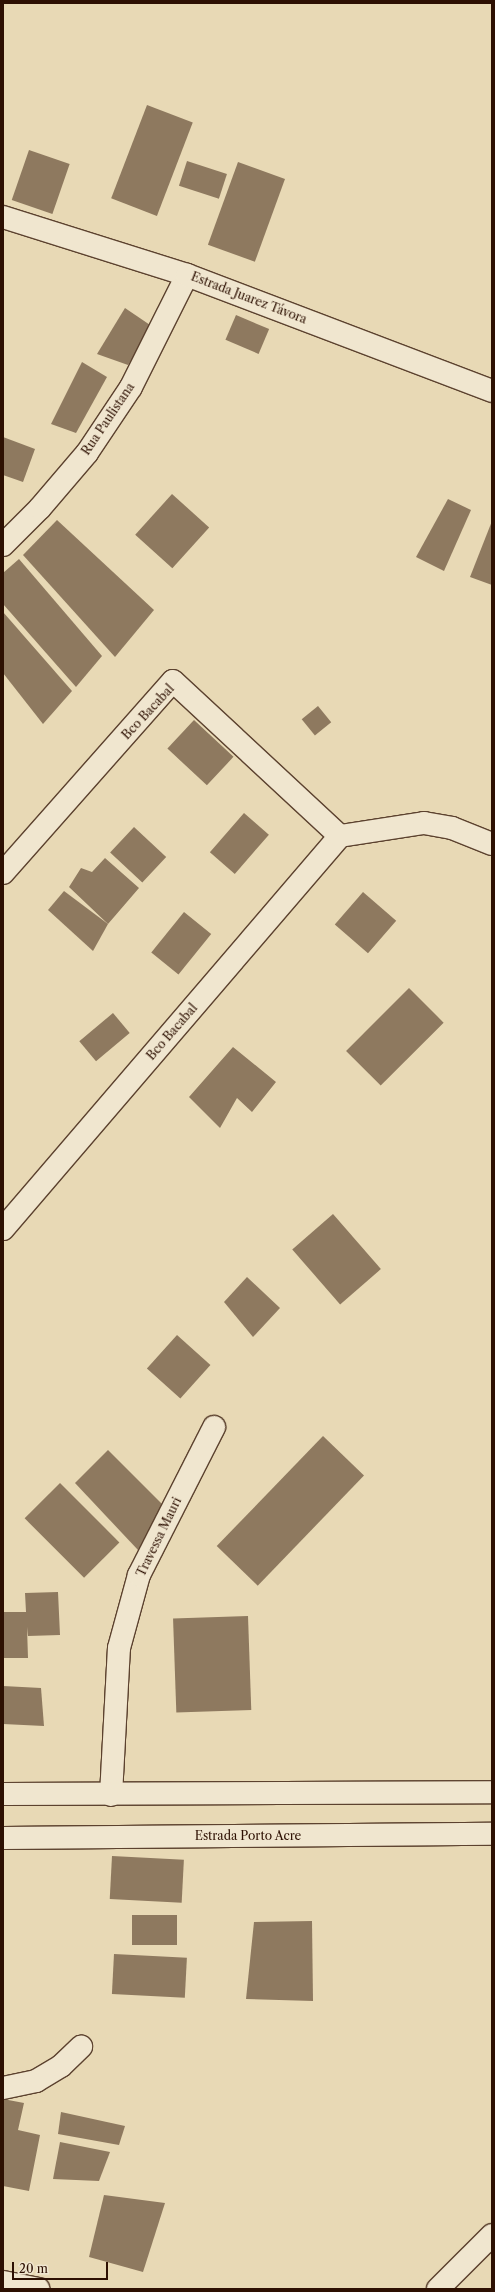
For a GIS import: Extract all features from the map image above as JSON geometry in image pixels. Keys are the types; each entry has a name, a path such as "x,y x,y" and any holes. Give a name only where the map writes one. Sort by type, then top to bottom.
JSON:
{"street":[{"name":"Estrada Juarez Távora","path":"3,217 187,275 492,391"},
{"name":"Rua Paulistana","path":"3,544 40,508 87,453 131,387 187,275"},
{"name":"Bco Bacabal","path":"3,873 174,681 340,836 3,1229"},
{"path":"340,836 424,823 452,828 492,844"},
{"name":"Travessa Mauri","path":"111,1795 119,1648 139,1575 214,1427"},
{"path":"3,1794 111,1795 492,1792"},
{"name":"Estrada Porto Acre","path":"3,1838 492,1834"},
{"path":"3,2088 36,2080 61,2066 80,2047"},
{"path":"438,2289 492,2235"},
{"path":"3,2282 38,2289"}],"building":[{"path":"147,105 193,123 157,216 111,198"},
{"path":"29,150 70,164 52,214 12,200"},
{"path":"187,161 227,174 219,199 179,186"},
{"path":"238,162 285,179 255,262 208,245"},
{"path":"125,308 153,327 128,365 97,354"},
{"path":"236,315 269,329 259,354 225,340"},
{"path":"82,362 107,377 76,433 51,424"},
{"path":"3,437 35,449 23,482 3,475"},
{"path":"172,494 209,527 172,568 135,535"},
{"path":"448,499 471,510 444,571 416,557"},
{"path":"57,520 154,610 115,657 23,555"},
{"path":"492,521 492,585 470,577"},
{"path":"19,559 102,656 76,687 3,604 3,573"},
{"path":"3,612 72,691 43,724 3,673"},
{"path":"318,706 331,722 315,736 302,719"},
{"path":"194,720 233,757 207,785 167,749"},
{"path":"244,813 269,835 235,874 210,852"},
{"path":"134,827 166,857 142,883 110,853"},
{"path":"105,858 139,888 108,924 69,887 81,868 92,872"},
{"path":"64,891 108,924 93,951 48,910"},
{"path":"363,892 396,921 368,953 335,924"},
{"path":"184,912 211,934 178,974 151,952"},
{"path":"409,988 444,1023 381,1086 346,1051"},
{"path":"113,1013 130,1033 96,1061 79,1041"},
{"path":"233,1047 276,1082 252,1112 237,1098 220,1128 189,1097"},
{"path":"333,1214 381,1269 340,1305 292,1249"},
{"path":"247,1277 280,1308 253,1337 224,1302"},
{"path":"177,1335 210,1365 180,1399 147,1368"},
{"path":"323,1436 364,1476 258,1586 217,1546"},
{"path":"108,1450 164,1506 138,1550 75,1483"},
{"path":"60,1483 119,1542 84,1578 25,1518"},
{"path":"58,1592 60,1635 28,1636 27,1627 28,1658 3,1658 4,1612 26,1612 25,1593"},
{"path":"248,1616 251,1710 176,1713 173,1619"},
{"path":"3,1686 41,1688 44,1726 3,1724"},
{"path":"112,1856 184,1860 182,1903 110,1899"},
{"path":"132,1915 177,1915 177,1945 132,1945"},
{"path":"312,1921 313,2001 246,1999 254,1922"},
{"path":"114,1954 187,1958 185,1998 112,1994"},
{"path":"3,2099 24,2103 18,2130 40,2135 29,2191 3,2186"},
{"path":"61,2112 125,2126 119,2145 58,2134"},
{"path":"60,2142 110,2152 99,2181 53,2179"},
{"path":"104,2195 165,2203 143,2272 89,2257"}]}
